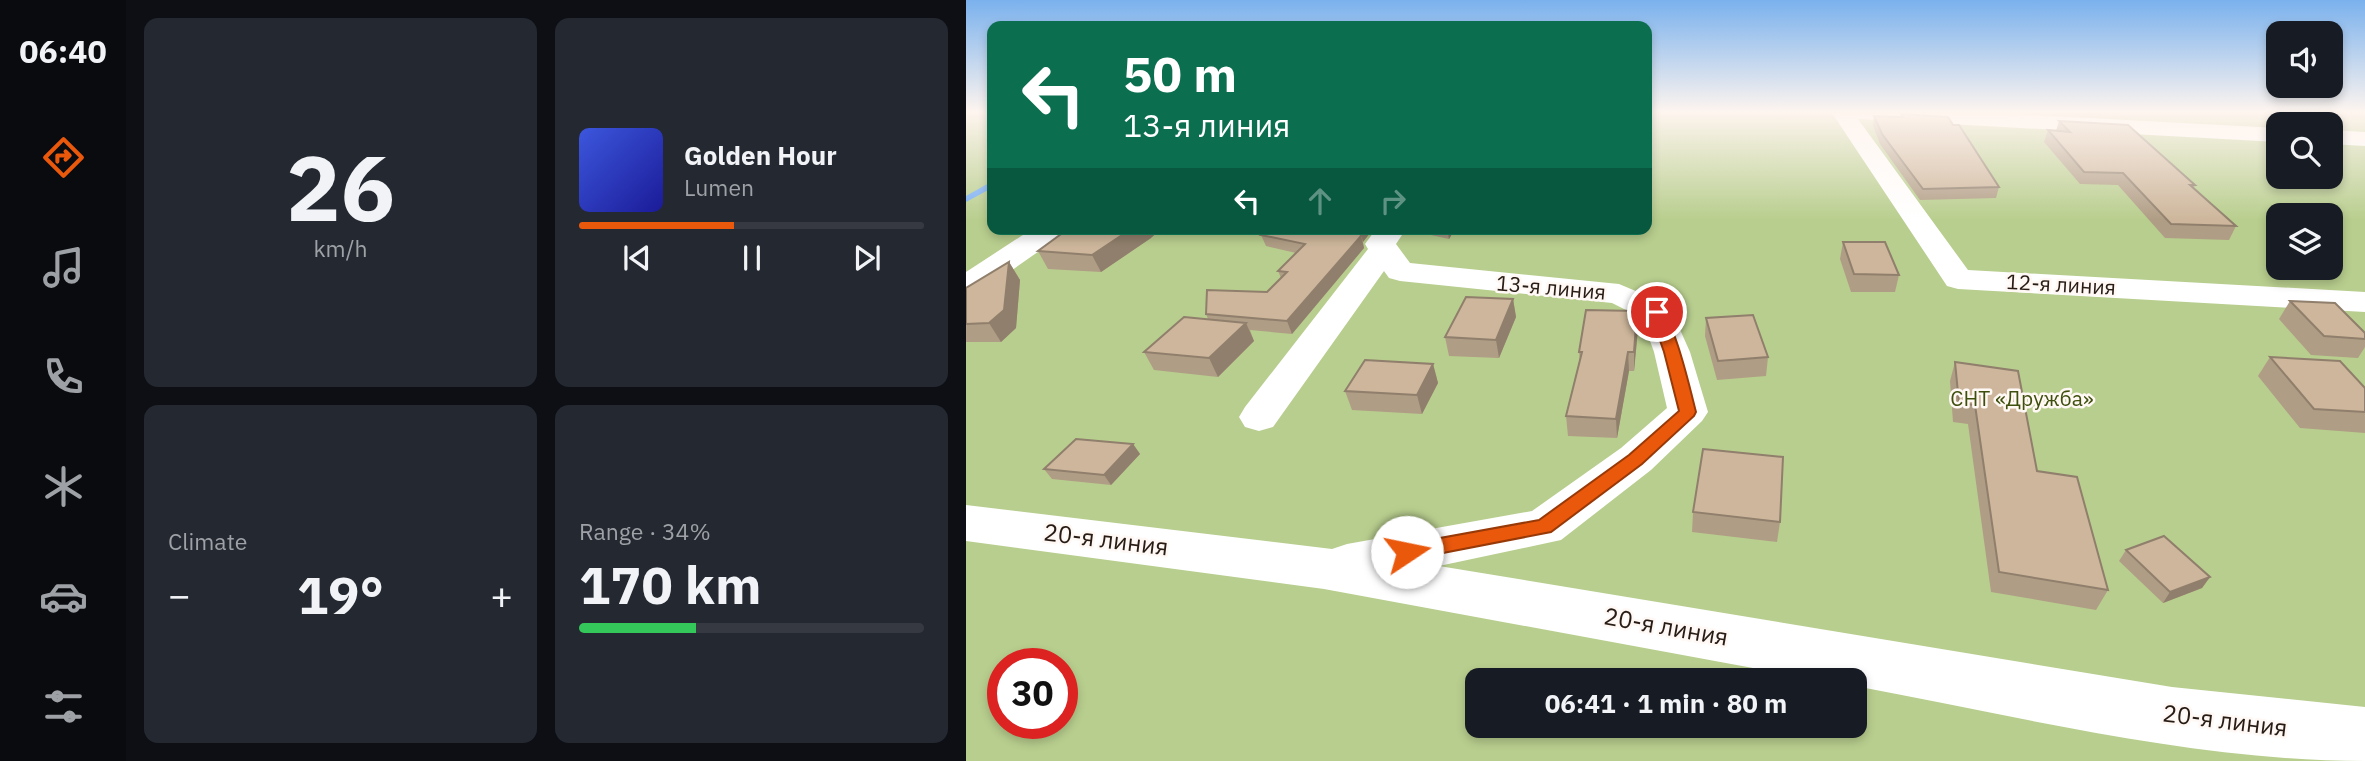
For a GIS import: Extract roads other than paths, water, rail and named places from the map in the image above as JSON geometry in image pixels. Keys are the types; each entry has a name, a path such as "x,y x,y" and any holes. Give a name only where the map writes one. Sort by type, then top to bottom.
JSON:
{"street":[{"name":"12-я линия","path":"1868,149 1958,279 2365,302"},
{"path":"966,287 1043,235"},
{"path":"1259,417 1388,239"},
{"name":"13-я линия","path":"1324,568 1544,527 1636,459 1688,412 1672,352 1657,312 1619,294 1400,271 1388,239"},
{"name":"20-я линия","path":"966,523 1324,568 2172,716 2365,737"}],"waterway":[{"path":"966,199 987,188"}],"park label":[{"name":"СНТ «Дружба»","path":"2022,399"}]}
